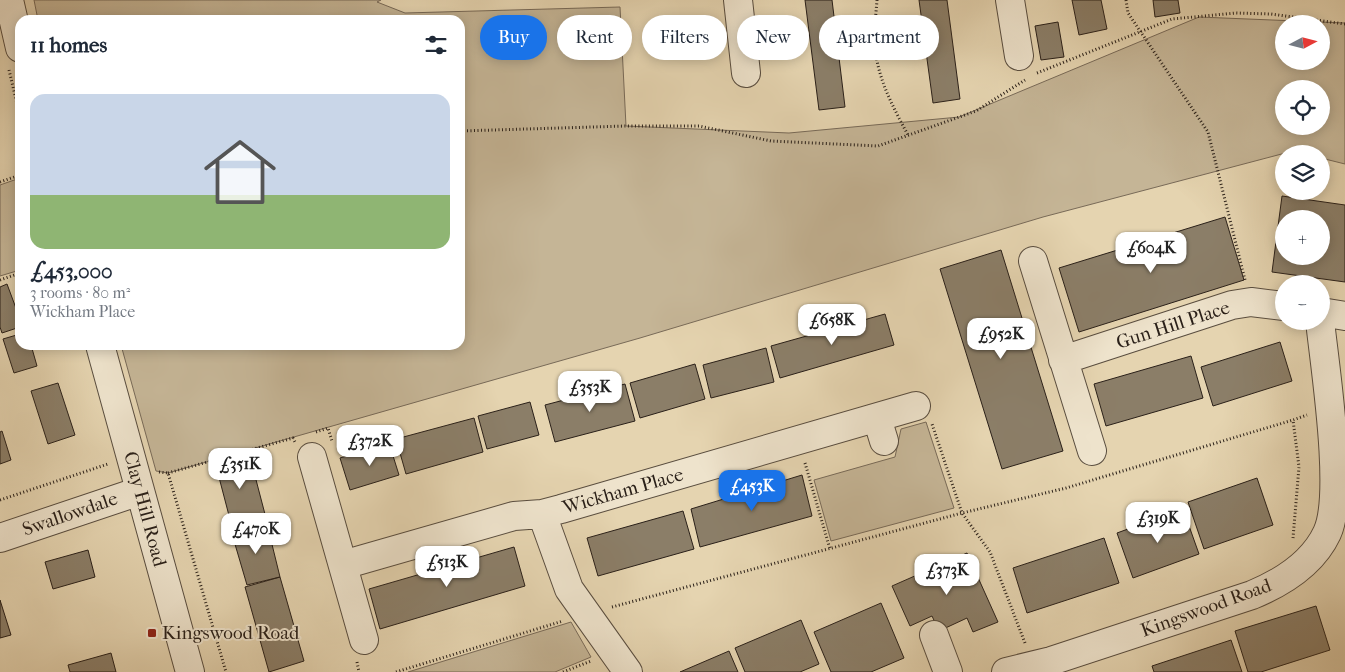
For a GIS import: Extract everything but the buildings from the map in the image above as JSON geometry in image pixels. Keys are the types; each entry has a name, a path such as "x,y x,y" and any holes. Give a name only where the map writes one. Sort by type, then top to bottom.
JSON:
{"street":[{"path":"9,0 14,56"},
{"path":"738,0 746,73"},
{"path":"1010,0 1019,56"},
{"path":"1033,261 1092,451"},
{"name":"Gun Hill Place","path":"1064,360 1210,311 1250,302 1275,305"},
{"path":"1330,314 1345,316"},
{"name":"Kingswood Road","path":"1006,672 1051,661 1271,587 1296,571 1315,552 1336,536 1334,481 1321,330"},
{"name":"Clay Hill Road","path":"101,350 190,672"},
{"name":"Wickham Place","path":"343,564 514,516 542,514 881,430 916,406"},
{"path":"304,452 343,564 359,646"},
{"name":"Swallowdale","path":"0,538 140,491"},
{"name":"Wickham Place","path":"542,514 569,589 628,672"},
{"path":"934,634 948,672"}],"path":[{"path":"878,0 874,44 878,68 886,90 908,135"},
{"path":"1126,0 1128,13 1142,31 1208,132 1250,302"},
{"path":"465,131 626,126 699,126 771,141 878,146 976,111 1037,73 1172,19 1236,13 1270,14 1345,24"},
{"path":"0,182 15,177"},
{"path":"0,280 15,275"},
{"path":"1026,647 990,552 962,513 1066,488 1316,412"},
{"path":"1293,420 1299,466 1293,540"},
{"path":"168,473 294,438 304,452"},
{"path":"805,461 830,549"},
{"path":"0,500 114,462"},
{"path":"396,672 564,620"},
{"path":"359,646 360,672"},
{"path":"564,672 596,658"}],"shaded area":[{"path":"34,0 381,0 377,2 405,13 620,7 620,15 557,15 557,60 623,60 626,126 789,133 959,117 1199,17 1275,20 1275,70 1330,70 1330,22 1345,23 1345,164 1330,160 1330,145 1275,145 1275,156 1043,217 640,338 168,473 156,471 122,350 465,350 465,15 37,15"},
{"path":"15,180 15,272 0,276 0,185"},
{"path":"926,422 954,508 831,541 814,480 895,457 901,429"},
{"path":"571,622 591,657 555,672 408,672"}],"place":[{"name":"Kingswood Road","path":"152,633"}]}
